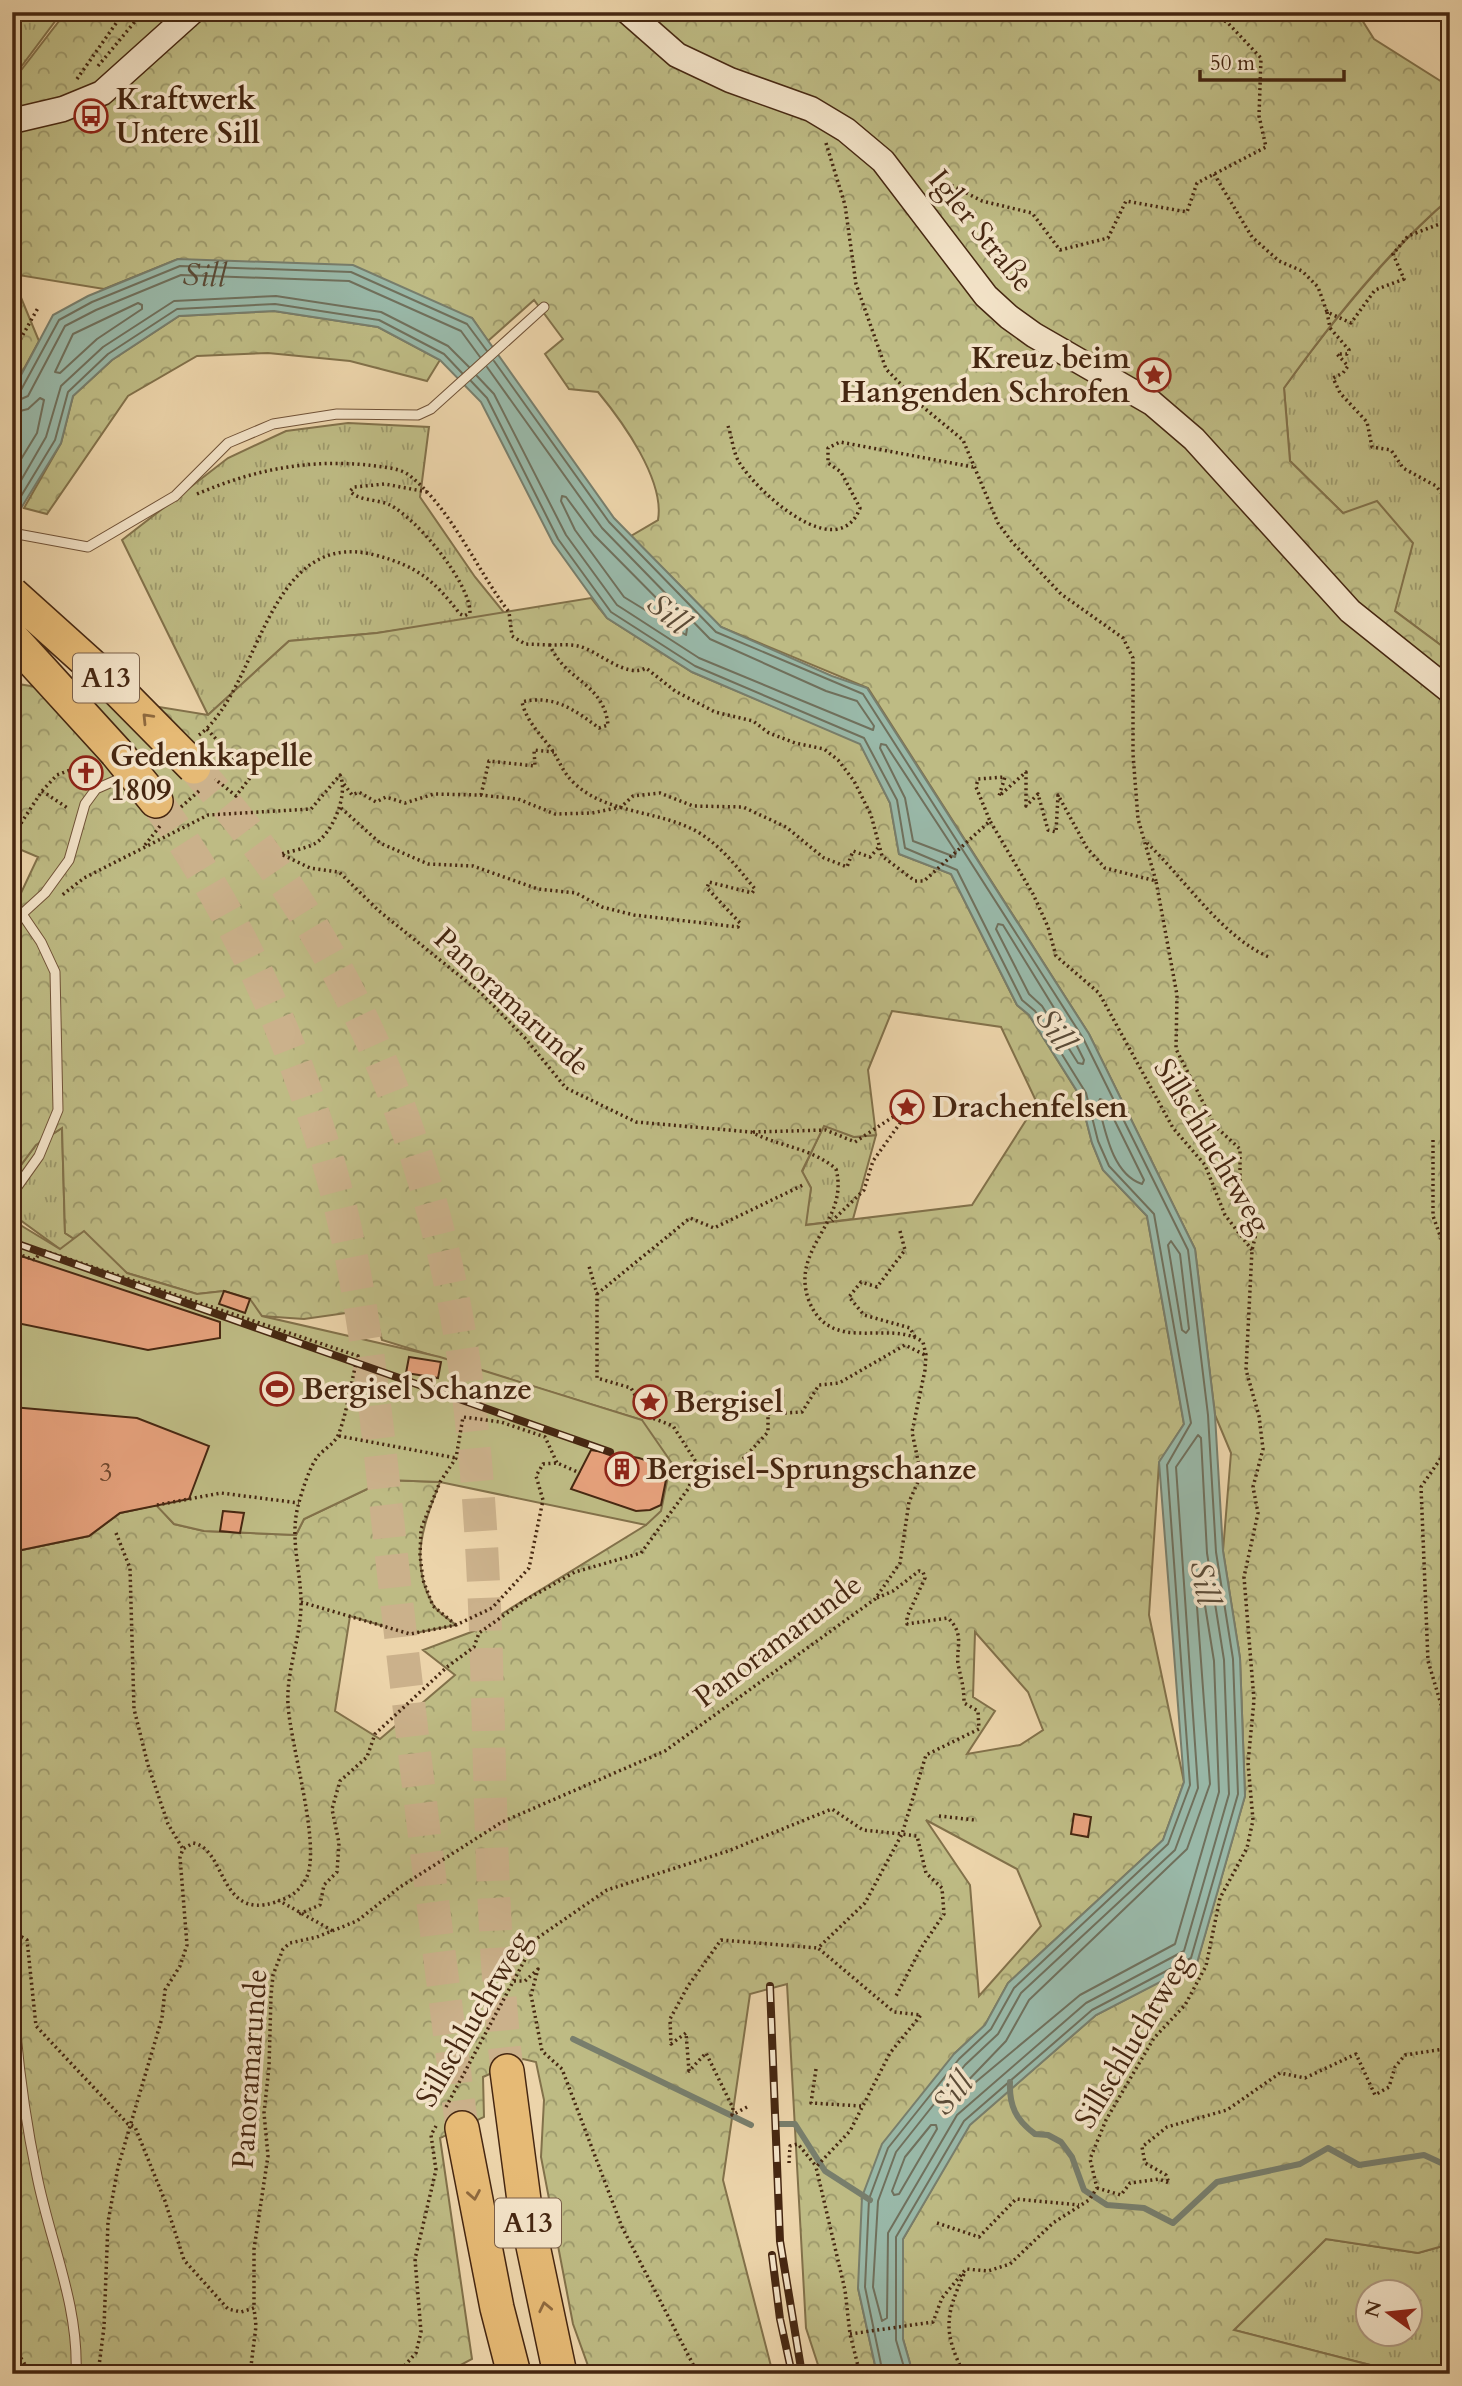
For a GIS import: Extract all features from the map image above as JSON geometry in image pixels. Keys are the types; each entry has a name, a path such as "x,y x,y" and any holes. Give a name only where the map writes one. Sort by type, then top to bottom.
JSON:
{"highway":[{"name":"A13","path":"12,594 112,684 194,767"},
{"name":"A13","path":"12,638 156,801"},
{"name":"A13","path":"507,2071 526,2208 560,2374"},
{"name":"A13","path":"448,2121 514,2374"}],"main road":[{"path":"12,121 63,110 102,93 192,12"},
{"name":"Igler Straße","path":"628,12 677,55 730,80 811,109 846,130 883,160 916,200 986,296 1034,335 1121,383 1173,420 1203,448 1350,611 1450,691"}],"lane":[{"path":"12,15 27,12"},
{"path":"12,533 88,547 175,496 228,443 273,424 337,414 418,415 449,394 518,334 544,307"},
{"path":"12,1194 39,1156 58,1110 55,972 41,942 17,912 32,906 69,860 85,804 96,789 124,763"},
{"path":"12,1975 20,2080 37,2178 69,2301 78,2348 76,2374"}],"path":[{"path":"72,84 79,78 124,12"},
{"path":"94,71 143,12"},
{"path":"916,200 937,178 982,201 1032,212 1060,250 1108,238 1126,201 1187,212 1197,183 1266,147 1259,116 1261,58 1227,22 1204,12"},
{"path":"79,78 87,75"},
{"path":"811,109 837,176 856,284 886,369 923,407 963,440 998,523 1012,542 1061,594 1123,638 1133,658 1133,754 1138,819 1156,881 1177,995 1176,1049 1215,1126 1240,1149 1240,1185 1257,1230 1252,1250"},
{"path":"1214,174 1252,237 1279,261 1301,271 1318,287 1330,328 1349,350 1348,354 1337,354 1348,366 1333,378 1340,393 1367,422 1372,447 1391,450 1403,468 1436,486 1450,503"},
{"path":"1327,312 1351,323 1375,290 1404,279 1393,254 1408,236 1450,220"},
{"path":"12,354 38,308"},
{"path":"728,426 739,462 793,517 818,528 840,530 855,521 860,508 841,472 828,463 828,448 840,442 973,467"},
{"path":"175,496 197,494 239,476 270,468 348,463 406,473 427,492 509,612 512,636 524,644 580,646 626,669 640,671 646,668 675,691 715,712 753,721 769,733 795,743 824,749 843,765 854,781 874,821 878,848 887,863 915,881 924,881 990,821"},
{"path":"206,729 228,700 289,583 313,564 353,552 388,558 421,571 438,584 460,614 464,616 470,613 455,572 409,519 390,505 355,496 349,491 354,487 385,485 427,492"},
{"path":"341,808 380,843 428,864 473,866 538,890 576,893 602,907 634,915 738,927 740,923 707,888 709,883 752,893 755,888 720,847 695,831 597,799 575,785 560,768 554,752 525,715 523,702 540,698 552,700 599,728 608,725 606,712 593,691 556,661 550,645"},
{"path":"480,795 489,761 535,766 534,750 554,752"},
{"name":"Sillschluchtweg","path":"1097,2188 1090,2159 1106,2120 1154,2038 1185,2006 1206,1966 1220,1898 1247,1848 1253,1819 1248,1763 1254,1700 1244,1577 1258,1513 1253,1487 1263,1449 1259,1416 1246,1370 1252,1250 1225,1215 1205,1165 1173,1128 1099,993 1056,956 1048,927 1033,894 990,821 976,787 978,779 1005,777 999,796 1026,772 1026,806 1038,794 1048,830 1056,832 1058,795 1087,848 1105,868 1156,881"},
{"path":"32,906 47,908 84,878 208,815 311,809 340,775 352,795 359,792 376,802 386,797 405,803 434,794 480,795 518,799 555,814 592,813 621,807 633,796 660,793 692,806 743,807 786,827 824,858 847,867 853,851 870,857 878,848"},
{"name":"Panoramarunde","path":"344,784 341,808 316,843 281,853 310,868 339,872 379,911 481,993 525,1038 566,1088 636,1122 751,1132 767,1140 805,1149 836,1169 839,1181 830,1223 815,1242 804,1272 810,1303 821,1319 841,1330 861,1335 904,1334 915,1337"},
{"path":"41,791 70,809 72,826 79,832"},
{"path":"1146,842 1209,910 1258,952 1269,957"},
{"path":"751,1132 827,1130 855,1142 905,1109 908,1112 873,1161 864,1190 830,1223"},
{"path":"1433,1140 1433,1216 1450,1264"},
{"path":"597,1294 690,1218 714,1228 803,1185"},
{"path":"900,1231 905,1250 877,1287 861,1282 849,1297 864,1314 910,1328 915,1337 923,1342 926,1355"},
{"path":"12,1252 35,1260 42,1250 358,1356 339,1436 316,1458 299,1503 293,1530 301,1602 287,1682 289,1718 303,1796 308,1873 300,1888 289,1897 260,1906 240,1900 225,1887 202,1844 193,1843 183,1849 180,1857 187,1945 180,1966 165,1990 162,2018 128,2124 108,2222 104,2327 98,2374"},
{"path":"299,1914 320,1905 324,1885 337,1872 339,1843 332,1809 340,1782 367,1756 375,1734 447,1667 474,1647 479,1633 524,1601 575,1572 641,1553 688,1489 698,1465 673,1426 647,1416 631,1388 597,1378 597,1294 589,1266"},
{"path":"743,1459 768,1432 768,1414 802,1412 819,1385 839,1383 905,1345 926,1355"},
{"name":"Panoramarunde","path":"250,2374 256,2326 254,2249 268,2156 264,2113 273,1975 283,1949 290,1943 357,1921 400,1887 502,1822 665,1751 875,1599 900,1563 907,1510 921,1475 912,1432 926,1355"},
{"path":"456,1625 433,1606 423,1580 420,1555 421,1529 440,1482 456,1458 463,1417 501,1422 545,1437 557,1463"},
{"path":"339,1436 456,1458"},
{"path":"1450,1445 1421,1487 1428,1661 1443,1711 1450,1721"},
{"path":"301,1602 410,1634 456,1625 492,1608 529,1568 543,1500 536,1476 543,1464 557,1463 580,1473"},
{"path":"157,1505 221,1493 299,1503"},
{"path":"117,1533 130,1568 134,1709 148,1765 168,1824 183,1849"},
{"path":"818,1948 865,1903 902,1834 926,1755 979,1729 978,1711 964,1703 964,1679 958,1663 961,1647 953,1623 948,1618 908,1624 907,1617 925,1578 923,1572 919,1571 893,1591 875,1599"},
{"name":"Sillschluchtweg","path":"397,2374 416,2353 421,2332 415,2259 436,2170 431,2135 448,2121 536,1939 607,1890 728,1851 832,1809 863,1830 902,1834"},
{"path":"939,1816 975,1820"},
{"path":"895,1998 920,1948 944,1914 943,1888 926,1873 917,1836 902,1834"},
{"path":"278,1900 332,1931"},
{"path":"12,1931 27,1940 36,2026 128,2124 135,2127 184,2260 228,2309 241,2312 254,2308"},
{"path":"731,2122 733,2108 706,2053 689,2071 685,2033 671,2044 670,2019 688,1986 721,1940 818,1948 894,2012 921,2015 890,2053 850,2131 819,2164"},
{"path":"514,1981 525,1980 538,1969 531,1995 542,2051 562,2069 622,2227 698,2374"},
{"path":"966,2269 988,2271 1010,2264 1053,2223 1088,2200 1097,2188 1121,2195 1130,2183 1159,2179 1169,2183 1166,2175 1145,2163 1142,2147 1167,2127 1227,2110 1280,2073 1305,2078 1356,2054 1375,2095 1389,2087 1395,2067 1405,2055 1444,2049 1450,2043"},
{"path":"816,2069 811,2103 861,2106"},
{"path":"732,2115 747,2107"},
{"path":"789,2163 790,2146 798,2144 819,2164 834,2250 845,2290 850,2334 860,2374"},
{"path":"937,2223 979,2237 1016,2199 1081,2206"},
{"path":"850,2334 933,2322 942,2298 966,2269"},
{"path":"964,2374 949,2344 950,2305 966,2269"},
{"path":"12,2344 31,2374"}],"green space":[{"path":"12,12 62,12 12,79"},
{"path":"66,12 1357,12 1374,39 1450,87 1450,198 1404,241 1361,288 1284,388 1290,461 1343,513 1377,501 1413,543 1395,611 1450,652 1450,2244 1418,2253 1326,2239 1234,2330 1374,2366 1389,2374 913,2374 903,2339 903,2239 969,2125 1096,2015 1197,1962 1245,1796 1240,1658 1223,1551 1231,1453 1215,1415 1195,1249 1089,1034 868,688 721,627 631,536 658,520 655,487 640,452 598,392 569,389 545,354 563,339 534,300 488,341 472,318 178,259 104,289 12,274 12,82"},
{"path":"1450,198 1450,652 1395,611 1343,513 1290,461 1284,388 1362,288 1404,241"},
{"path":"12,276 39,341 12,391"},
{"path":"274,311 378,327 440,360 427,381 350,361 268,353 197,356 128,396 47,514 24,508 61,443 73,396 112,360 179,316"},
{"path":"348,423 429,427 420,497 475,577 506,615 377,633 289,641 208,715 122,540 228,458 286,431"},
{"path":"591,598 607,618 692,672 860,743 890,803 899,854 951,874 1017,1005 1029,1015 1080,1096 1092,1143 1103,1170 1147,1216 1184,1424 1159,1463 1149,1615 1184,1782 1163,1840 1008,1983 985,2025 954,2054 858,2288 877,2374 821,2374 806,2328 787,1984 750,1994 723,2180 773,2374 591,2374 573,2324 541,2157 544,2100 536,2062 523,2059 483,2077 484,2117 440,2138 472,2359 444,2374 12,2374 12,1552 89,1536 120,1513 157,1505 174,1524 204,1531 296,1535 304,1519 386,1480 440,1482 424,1527 421,1572 434,1606 456,1625 410,1634 350,1616 335,1711 380,1739 455,1675 423,1650 474,1631 646,1525 642,1420 382,1340 374,1309 304,1319 261,1316 250,1300 224,1291 197,1294 127,1273 65,1233 62,1128 36,1145 18,1169 12,1172 12,912 38,857 12,846 12,683 208,715 289,641 377,633","holes":["892,1011 1001,1027 1037,1103 972,1205 806,1225 811,1188 802,1171 824,1126 854,1137 876,1135 868,1070","975,1632 1028,1692 1043,1730 1020,1745 967,1754 995,1711 973,1697","926,1820 1017,1869 1041,1926 979,1996 970,1885"]},
{"path":"824,1125 854,1137 876,1135 853,1219 805,1225 811,1188 802,1172"},
{"path":"62,1128 65,1233 127,1273 60,1249 12,1214 12,1172 18,1169 36,1145"},
{"name":"Bergisel Schanze","path":"12,1220 60,1249 84,1231 127,1273 197,1294 224,1291 250,1299 262,1316 440,1357 642,1420 671,1462 661,1511 646,1525 440,1482 386,1480 304,1519 296,1535 204,1531 174,1524 156,1505 120,1513 89,1536 12,1552"},
{"path":"1326,2239 1418,2253 1450,2244 1450,2374 1389,2374 1374,2366 1234,2330"}],"water":[{"name":"Sill","path":"178,259 353,265 472,318 614,518 721,627 832,676 867,688 1089,1034 1195,1249 1215,1415 1223,1551 1240,1658 1245,1796 1197,1963 1096,2015 970,2125 903,2239 903,2339 913,2374 877,2374 858,2288 862,2197 882,2144 954,2054 985,2025 1008,1983 1163,1840 1184,1782 1159,1462 1184,1424 1147,1216 1103,1170 1092,1143 1080,1096 1029,1015 1017,1005 951,874 899,854 890,803 860,744 692,672 607,618 553,543 481,402 440,360 378,327 274,311 179,316 112,360 73,396 61,443 12,523 12,392 53,315 88,296"}],"building":[{"path":"12,1253 220,1322 220,1338 148,1350 12,1322"},
{"path":"224,1291 250,1299 245,1313 219,1304"},
{"path":"409,1357 441,1362 438,1378 406,1373"},
{"path":"12,1407 137,1418 209,1446 189,1499 120,1513 89,1536 12,1552"},
{"name":"Bergisel-Sprungschanze","path":"591,1450 639,1458 660,1465 667,1475 661,1505 650,1510 636,1511 571,1489"},
{"path":"223,1511 244,1513 240,1533 220,1531"},
{"path":"1074,1814 1091,1817 1088,1837 1071,1834"}],"waterway":[{"path":"573,2039 751,2125"},
{"path":"1010,2082 1012,2105 1018,2118 1035,2134 1048,2135 1061,2142 1072,2157 1084,2190 1107,2205 1144,2208 1173,2223 1217,2182 1300,2164 1328,2148 1359,2165 1424,2155 1450,2167"},
{"path":"777,2124 795,2124 825,2171 870,2200"}],"tunnel":[{"path":"194,767 247,830 294,897 336,968 372,1041 403,1117 428,1195 448,1274 463,1355 481,1533 494,1892 507,2071"},
{"path":"156,801 185,844 237,934 281,1027 317,1125 345,1227 373,1392 462,2128"}],"railway":[{"path":"15,1243 610,1452"},
{"path":"770,1986 780,2241 802,2374"},
{"path":"772,2255 780,2319 792,2374"}],"place":[{"name":"Kraftwerk Untere Sill","path":"91,116"},
{"name":"Kreuz beim Hangenden Schrofen","path":"1154,375"},
{"name":"Gedenkkapelle 1809","path":"86,773"},
{"name":"Drachenfelsen","path":"907,1107"},
{"name":"Bergisel Schanze","path":"277,1389"},
{"name":"Bergisel","path":"650,1402"},
{"name":"Bergisel-Sprungschanze","path":"622,1469"}]}
